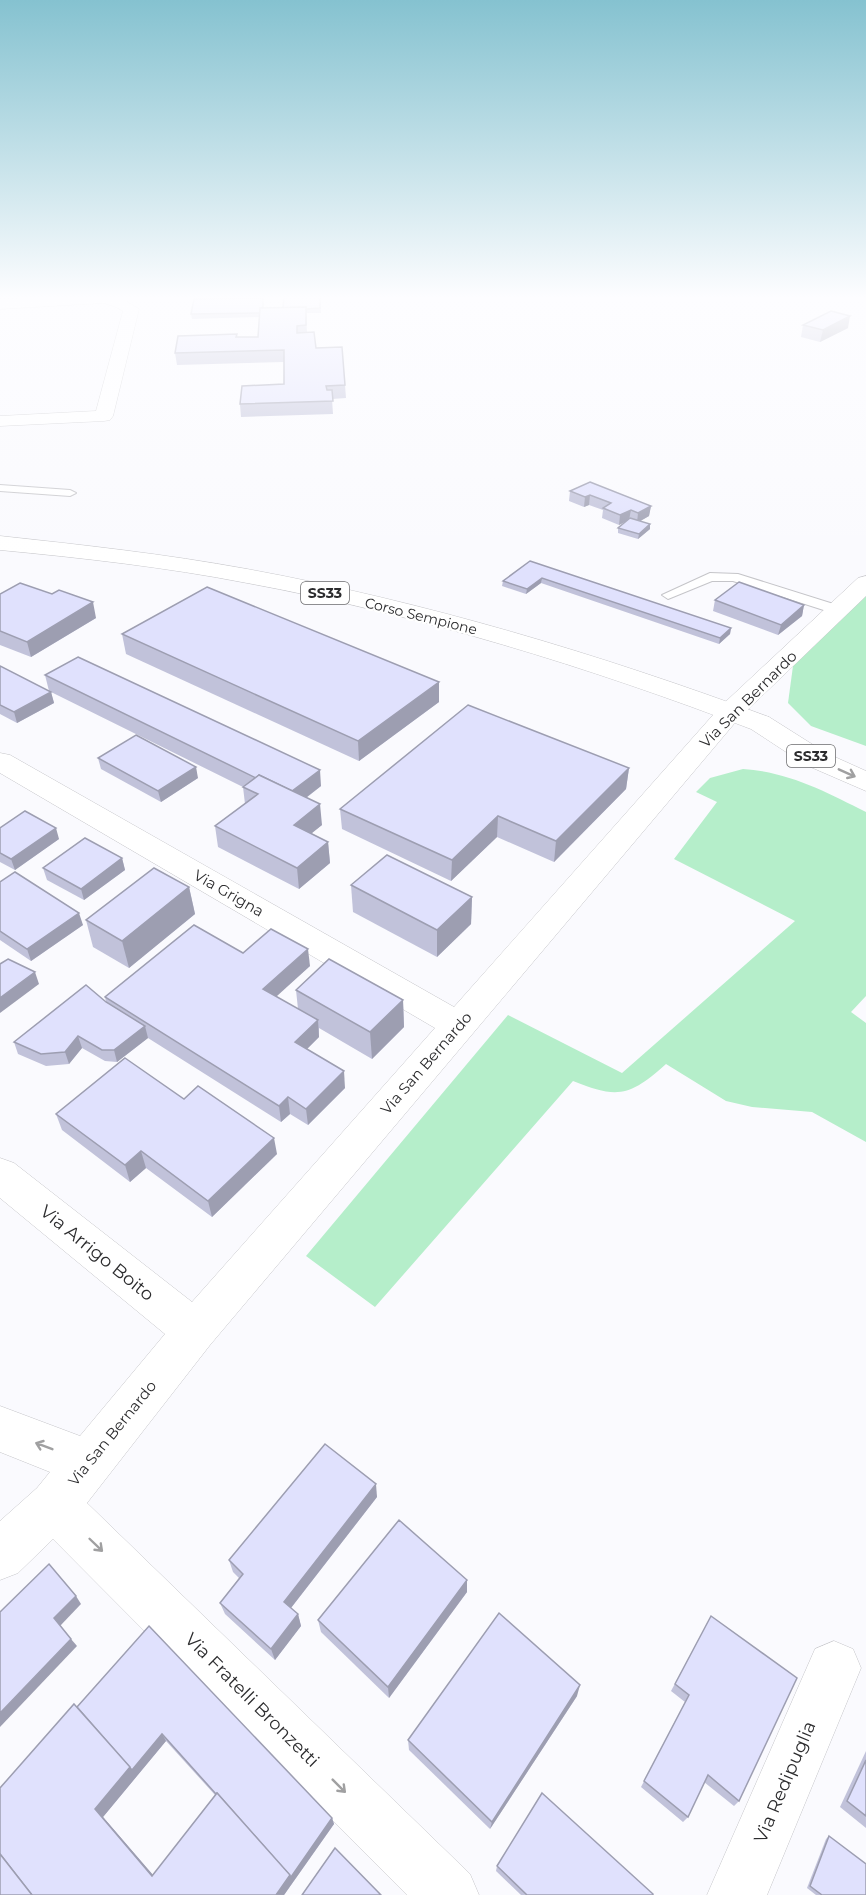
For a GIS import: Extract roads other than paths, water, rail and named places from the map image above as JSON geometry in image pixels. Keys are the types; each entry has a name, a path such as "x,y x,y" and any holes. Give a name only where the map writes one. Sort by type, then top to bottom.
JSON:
{"main road":[{"path":"0,421 104,416 112,384"},
{"name":"Corso Sempione","path":"0,543 171,563 365,602 525,642 643,679 745,718 866,759"},
{"name":"Via San Bernardo","path":"0,1555 54,1505 195,1331 458,1025 745,718 838,610 866,583"},
{"name":"Corso Sempione","path":"745,718 816,759 866,782"},
{"name":"Via Grigna","path":"0,761 458,1025"},
{"name":"Via Arrigo Boito","path":"0,1175 195,1331"},
{"path":"0,1429 87,1462"},
{"name":"Via Fratelli Bronzetti","path":"54,1505 449,1895"},
{"name":"Via Redipuglia","path":"737,1895 834,1668"}],"lane":[{"path":"0,488 70,493"},
{"path":"668,595 710,577 734,577 838,610"}]}
